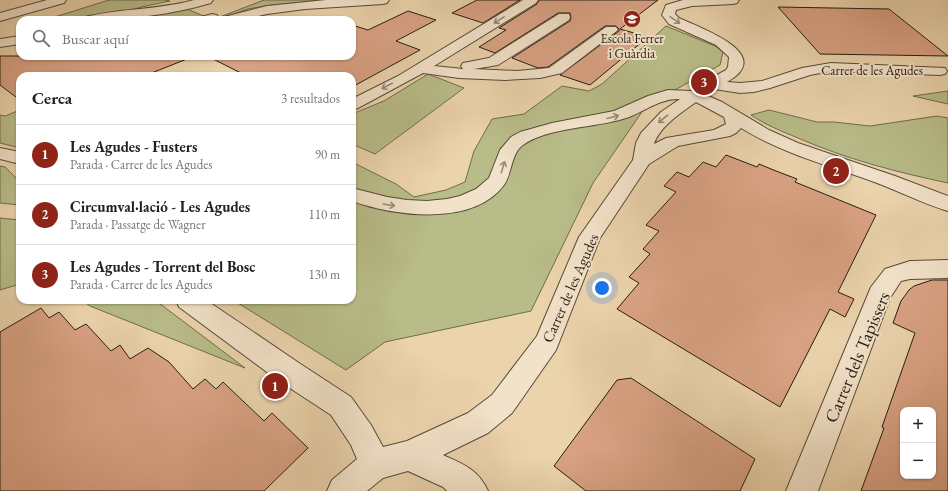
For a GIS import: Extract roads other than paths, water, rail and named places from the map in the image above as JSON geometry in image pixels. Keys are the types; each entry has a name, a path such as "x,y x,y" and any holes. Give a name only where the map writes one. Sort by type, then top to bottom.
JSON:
{"street":[{"path":"0,17 60,0"},
{"path":"110,16 180,8 207,0"},
{"path":"242,16 261,10 284,6 383,0"},
{"path":"356,102 424,69 532,0"},
{"name":"Carrer de les Agudes","path":"642,160 645,143 658,124 711,84 731,73 735,67 736,56 721,42 674,21 668,15 670,8 681,3 734,0"},
{"path":"424,69 493,62 564,17"},
{"path":"424,69 478,74 512,75 552,72 557,70 611,30"},
{"path":"0,43 16,41"},
{"name":"Carrer de les Agudes","path":"711,84 740,88 754,87 807,71 831,67 940,70"},
{"path":"356,195 381,203 409,207 442,207 469,201 482,194 496,182 501,174 507,153 516,142 524,137 545,131 618,116 666,96 684,94 712,102 755,130 794,148 881,178 948,204"},
{"name":"Carrer de les Agudes","path":"375,464 409,456 478,424 502,404 548,342 590,237 642,160 658,149 673,142 726,132 733,128 735,121 732,115"},
{"name":"Carrer de les Agudes","path":"711,135 794,148"},
{"path":"0,153 16,157"},
{"path":"881,178 948,192"},
{"name":"Carrer dels Tapissers","path":"802,491 879,294 894,275 910,270 948,269"},
{"path":"194,304 289,372 341,406 361,435 375,464 344,491"},
{"path":"409,456 454,476 472,491"}],"place":[{"name":"Escola Ferrer i Guàrdia","path":"632,19"},
{"name":"Les Agudes - Torrent del Bosc","path":"704,82"},
{"name":"Circumval·lació - Les Agudes","path":"836,171"},
{"name":"Les Agudes - Fusters","path":"275,386"}]}
